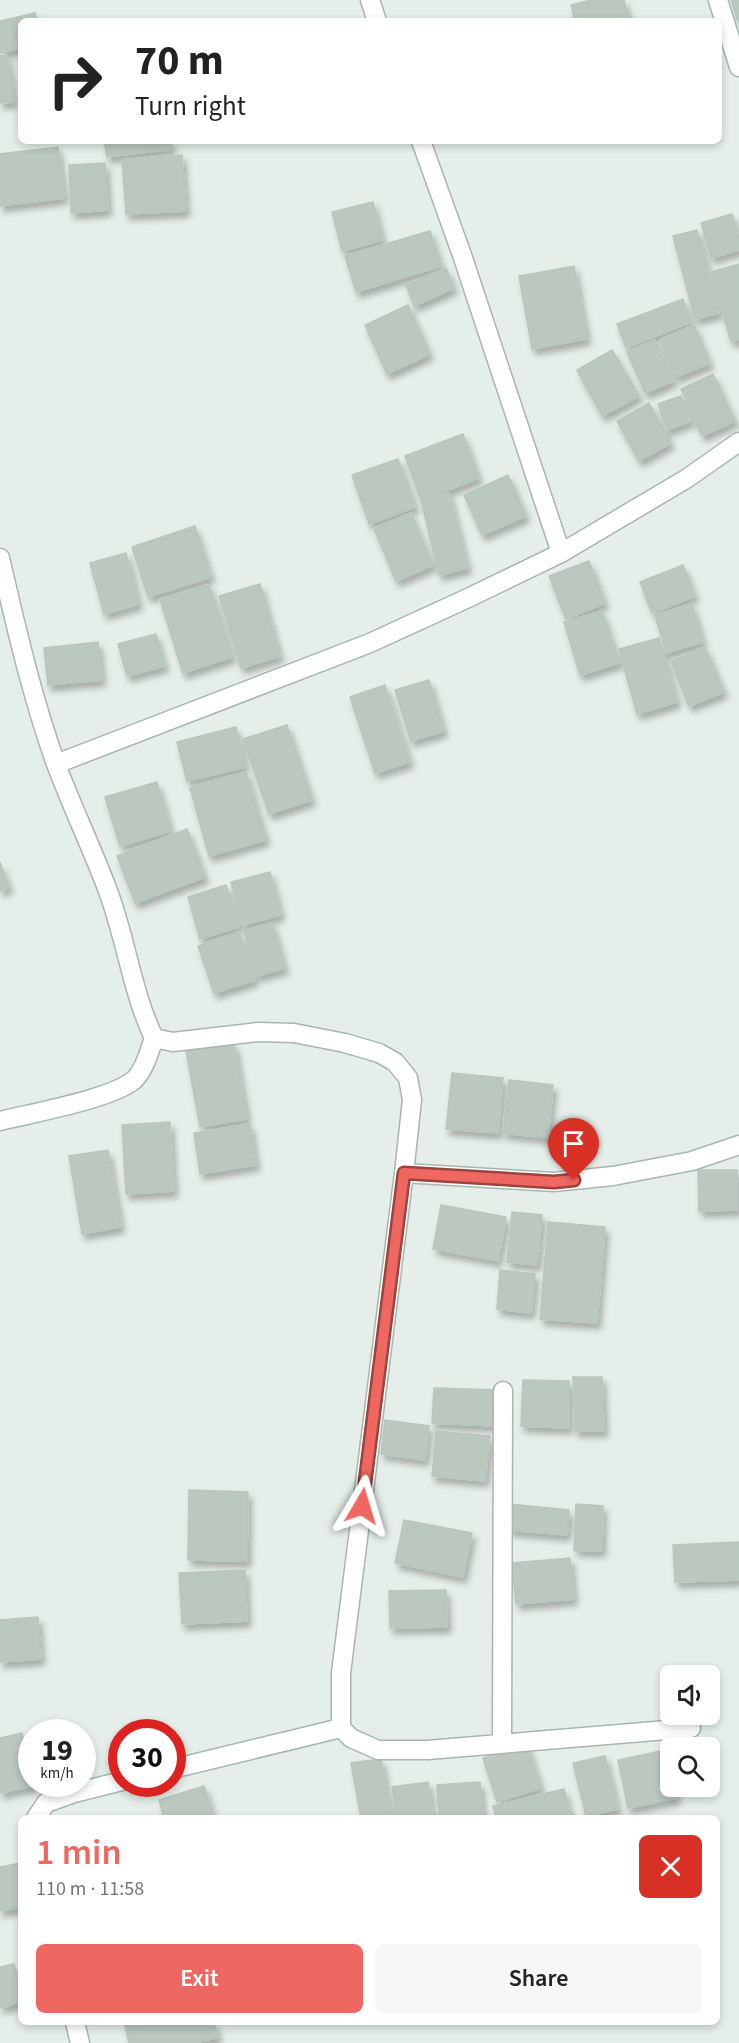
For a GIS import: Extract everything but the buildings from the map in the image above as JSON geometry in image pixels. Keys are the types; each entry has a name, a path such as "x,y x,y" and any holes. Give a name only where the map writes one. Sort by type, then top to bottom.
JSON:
{"street":[{"path":"370,0 376,18"},
{"path":"718,0 739,67"},
{"path":"422,144 462,255 561,553"},
{"path":"56,764 370,643 561,553 686,479 739,442"},
{"path":"0,558 23,654 56,764 108,891 124,939 144,1018 154,1038 145,1065 133,1080 108,1094 0,1121"},
{"path":"154,1038 173,1042 258,1032 294,1033 345,1043 379,1053 396,1062 408,1078 412,1100 341,1672 341,1728 351,1738 378,1750 428,1750 691,1728"},
{"path":"404,1173 554,1182 613,1176 692,1161 739,1145"},
{"path":"502,1743 503,1391"},
{"path":"186,1766 341,1728"},
{"path":"38,1815 46,1803 108,1784"},
{"path":"76,2025 80,2043"}],"route":[{"path":"362,1506 404,1173 554,1182 574,1180"}]}
